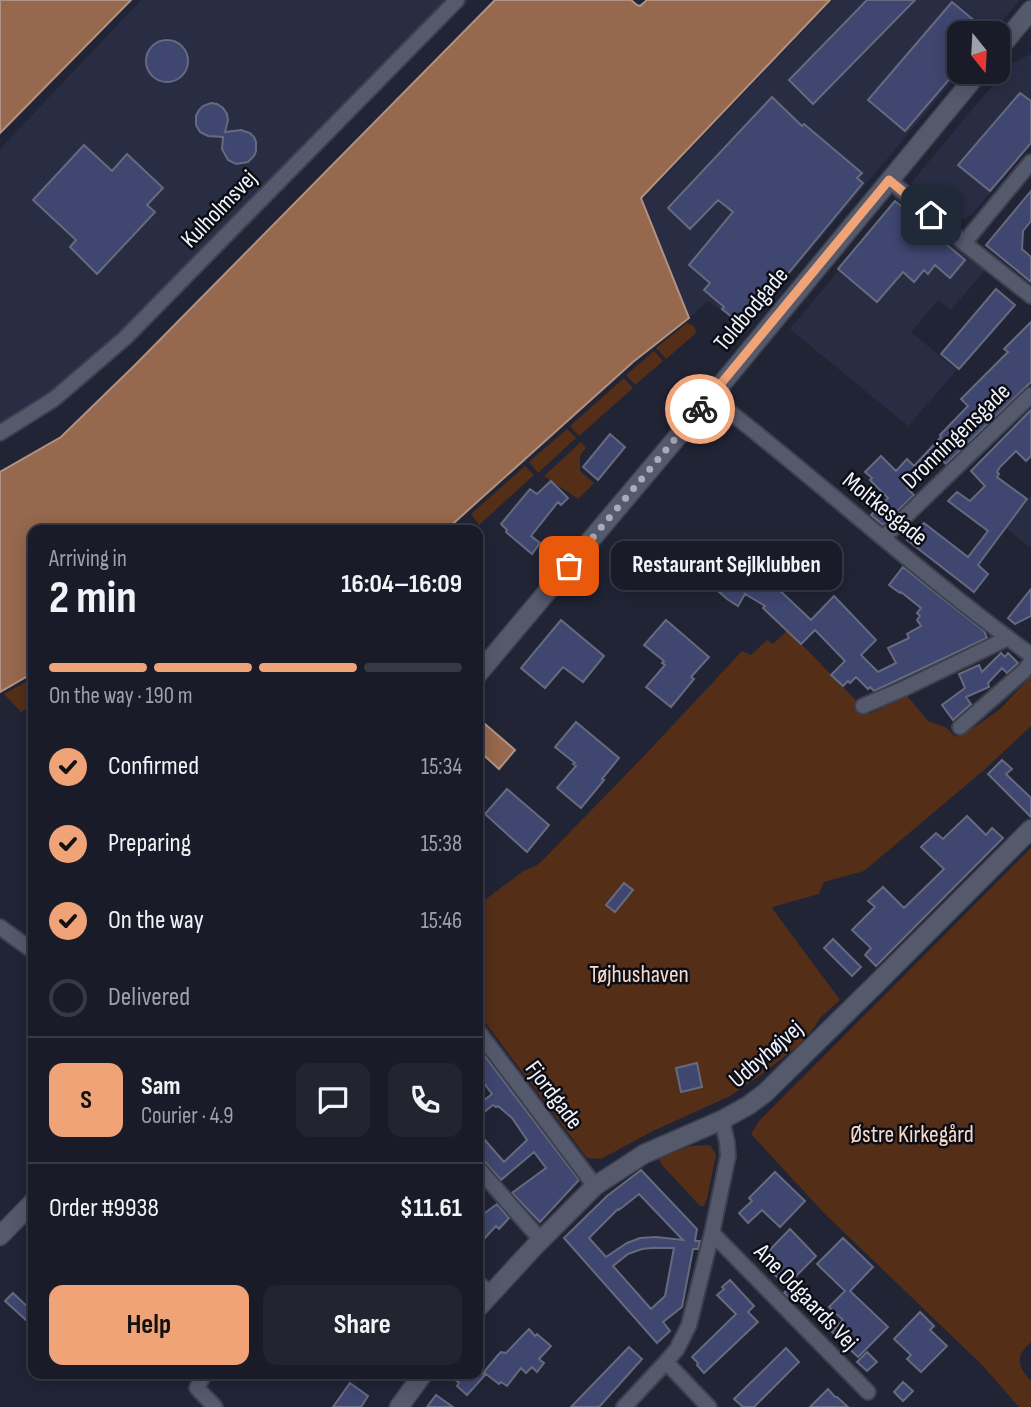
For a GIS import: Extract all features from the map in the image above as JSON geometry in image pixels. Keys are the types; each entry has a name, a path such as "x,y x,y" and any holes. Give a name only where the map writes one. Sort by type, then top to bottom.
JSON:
{"street":[{"name":"Kulholmsvej","path":"0,433 54,399 125,338 457,0"},
{"path":"1010,38 1027,22"},
{"name":"Toldbodgade","path":"483,668 969,84"},
{"path":"964,243 1031,162"},
{"path":"889,180 1031,296"},
{"name":"Dronningensgade","path":"883,538 1031,395"},
{"name":"Moltkesgade","path":"711,397 1031,655"},
{"path":"863,706 1009,638"},
{"path":"960,727 1031,662"},
{"name":"Udbyhøjvej","path":"484,1288 541,1240 595,1186 643,1154 722,1120 750,1105 765,1093 1031,829"},
{"path":"0,927 28,947"},
{"name":"Fjordgade","path":"483,1038 595,1186"},
{"path":"624,1407 677,1349 689,1325 728,1156 722,1120"},
{"path":"483,1174 541,1240"},
{"path":"0,1236 28,1207"},
{"name":"Ane Odgaards Vej","path":"712,1233 869,1392"},
{"path":"666,1362 709,1407"},
{"path":"202,1379 197,1388 215,1407"},
{"path":"399,1407 420,1379"}],"shaded area":[{"path":"0,0 131,0 0,133"},
{"path":"141,0 469,0 136,340 56,406 0,443 0,149"},
{"path":"495,0 631,0 640,6 647,0 830,0 641,198 689,318 633,362 452,525 28,525 28,676 0,692 0,472 61,437"},
{"path":"833,0 1020,0 1002,21 947,21 947,84 950,84 745,328 708,301 689,318 643,199"},
{"path":"1031,54 1031,145 971,215 958,222 911,183 993,84 1010,84 1010,64"},
{"path":"899,198 985,270 951,310 938,300 911,332 957,370 908,426 790,329"},
{"path":"1031,495 1031,548 1006,528"},
{"path":"483,722 515,750 499,769 483,755"}],"green space":[{"path":"687,323 694,326 696,333 666,359 656,348"},
{"path":"654,351 663,361 635,385 626,375"},
{"path":"624,378 633,388 579,436 570,426"},
{"path":"567,429 576,438 538,473 529,462"},
{"path":"581,442 586,448 580,456 580,471 594,483 578,499 544,476"},
{"path":"525,466 534,475 479,525 471,514"},
{"name":"Tøjhushaven","path":"788,630 869,714 907,696 928,721 947,728 955,737 978,725 1001,708 1031,676 1031,726 983,771 864,871 824,882 819,894 772,908 840,1000 820,1018 799,1045 730,1096 651,1132 601,1159 587,1158 483,1020 483,901 522,872 539,864 742,651 751,655 767,640 773,644"},
{"path":"28,681 28,707 21,712 4,694"},
{"name":"Østre Kirkegård","path":"1031,848 1031,1342 1022,1352 1020,1361 1031,1381 1031,1407 1019,1407 982,1365 824,1213 751,1134 759,1121"},
{"path":"691,1146 711,1146 716,1155 707,1199 704,1206 700,1206 659,1159"}],"building":[{"path":"867,0 915,0 813,104 789,80"},
{"path":"952,2 975,21 947,21 947,82 905,131 868,100"},
{"path":"167,40 182,46 188,61 182,76 167,82 152,76 146,61 152,46"},
{"path":"1020,93 1031,101 1031,143 990,191 958,165"},
{"path":"772,97 802,126 804,124 862,173 857,178 863,183 744,327 704,290 710,283 689,265 733,212 718,200 690,229 668,208"},
{"path":"211,103 223,108 227,114 225,132 241,130 254,137 256,151 248,162 236,164 228,160 222,149 223,137 208,136 200,132 196,125 196,116 203,106"},
{"path":"84,145 112,171 127,154 163,188 147,205 155,212 97,274 70,247 76,240 33,200"},
{"path":"1031,191 1031,221 1023,231 1022,249 1031,257 1031,282 986,245"},
{"path":"895,201 965,260 950,278 935,265 928,274 924,270 914,282 903,272 877,302 838,269"},
{"path":"996,289 1015,305 959,369 941,354"},
{"path":"1031,322 1031,382 946,464 938,456 907,488 914,495 883,525 871,515 888,498 865,472 881,456 896,471 907,459 914,466 968,406 961,399 1008,352 1004,349"},
{"path":"1031,410 1031,456 1026,461 1016,451 997,472 997,477 1027,499 978,565 988,574 974,592 907,540 924,523 968,557 988,531 948,501 957,492 970,501 985,486 971,471"},
{"path":"610,434 625,447 598,480 583,467"},
{"path":"551,481 568,498 561,505 558,502 531,536 540,543 532,554 506,532 501,524 530,489 537,494"},
{"path":"678,544 688,552 674,570 663,561"},
{"path":"782,547 797,561 774,585 811,620 834,596 876,640 861,655 878,672 896,663 888,648 909,638 907,634 921,626 917,613 921,608 889,585 903,567 984,631 987,638 874,691 870,687 868,689 856,677 843,686 831,675 845,661 815,630 801,644 763,608 765,606 745,594 738,606 727,599 717,590 703,569 731,554 753,578"},
{"path":"1031,589 1031,616 1015,624 1008,618"},
{"path":"561,620 604,656 583,682 563,667 545,688 521,668"},
{"path":"666,620 709,657 691,677 694,679 671,707 646,687 665,665 662,663 664,661 644,645"},
{"path":"1001,653 1005,657 1008,653 1018,663 1007,673 1002,668 988,683 989,687 966,697 971,704 953,720 942,705 965,688 959,674 979,665 982,672"},
{"path":"576,722 619,758 581,808 557,788 576,766 555,747"},
{"path":"1002,760 1012,769 1006,774 1031,798 1031,817 988,774"},
{"path":"507,789 549,825 527,852 485,814"},
{"path":"967,816 986,835 992,828 1003,838 876,966 865,955 871,948 852,930 875,907 868,901 883,887 904,908 944,869 921,847 936,833 943,839"},
{"path":"624,883 633,890 615,912 606,905"},
{"path":"833,939 861,967 852,976 824,948"},
{"path":"483,1054 579,1180 540,1222 512,1193 546,1168 534,1152 501,1180 483,1161 483,1138 504,1162 527,1140 512,1118 498,1106 493,1105 483,1113 483,1101 492,1094 483,1082"},
{"path":"697,1063 702,1087 681,1092 676,1068"},
{"path":"641,1170 697,1229 695,1241 700,1241 698,1249 693,1249 682,1307 663,1322 670,1331 657,1343 564,1238 607,1196","holes":["639,1194 683,1240 640,1238 606,1257 589,1238 618,1209","652,1248 674,1248 665,1296 651,1309 613,1266 628,1254"]},
{"path":"775,1172 805,1201 780,1227 762,1210 748,1223 739,1213 752,1201 749,1198"},
{"path":"497,1204 509,1218 499,1229 496,1226 483,1240 483,1214"},
{"path":"790,1229 816,1256 786,1286 760,1260"},
{"path":"843,1238 873,1267 850,1291 888,1327 858,1357 832,1332 843,1320 829,1307 845,1291 817,1264"},
{"path":"730,1280 754,1306 748,1312 758,1322 704,1373 692,1357 736,1314 717,1295"},
{"path":"792,1285 802,1295 794,1303 784,1293"},
{"path":"13,1293 28,1307 28,1318 26,1320 5,1301"},
{"path":"920,1312 934,1326 930,1330 947,1346 921,1372 907,1359 911,1355 894,1339"},
{"path":"529,1329 551,1346 539,1359 544,1363 537,1372 532,1367 526,1373 521,1368 507,1386 501,1382 499,1384 484,1372 501,1352 506,1353"},
{"path":"629,1347 642,1359 599,1407 571,1407"},
{"path":"786,1348 799,1362 754,1407 743,1407 734,1399"},
{"path":"867,1352 877,1362 867,1371 857,1362"},
{"path":"454,1379 481,1379 467,1395 457,1386 459,1383"},
{"path":"903,1382 913,1391 903,1401 894,1392"},
{"path":"350,1383 368,1396 361,1407 333,1407"},
{"path":"828,1389 835,1397 848,1407 810,1407"},
{"path":"436,1395 453,1407 427,1407"}],"way so far":[{"path":"569,566 700,409"}],"place":[{"name":"Restaurant Sejlklubben","path":"569,566"}],"route":[{"path":"700,409 889,180 931,215"}]}
